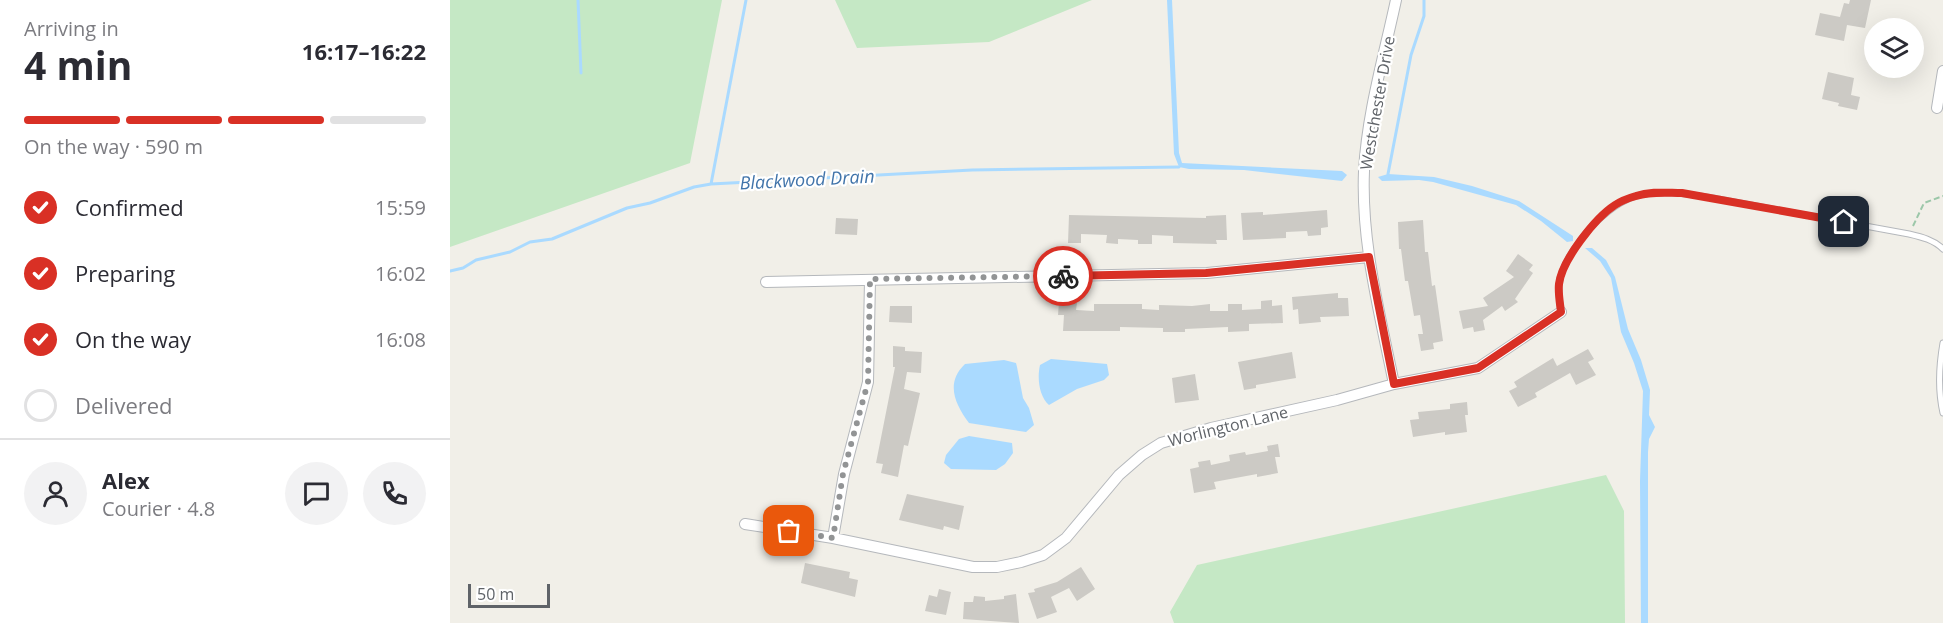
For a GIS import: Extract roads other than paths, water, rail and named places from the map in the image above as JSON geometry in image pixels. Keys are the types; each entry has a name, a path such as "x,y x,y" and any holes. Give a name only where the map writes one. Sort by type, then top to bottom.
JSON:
{"street":[{"name":"Westchester Drive","path":"1394,384 1369,257 1364,212 1366,145 1396,0"},
{"path":"1936,108 1943,71"},
{"path":"766,282 1206,273 1369,257"},
{"path":"833,538 843,474 868,382 870,279"},
{"name":"Worlington Lane","path":"745,524 833,538 973,567 997,567 1021,562 1043,555 1066,538 1119,475 1142,455 1161,443 1210,428 1337,400 1394,384 1478,368 1561,312"}],"lane":[{"path":"1561,312 1559,284 1565,266 1581,241 1598,219 1615,205 1637,195 1656,192 1682,193 1924,237 1943,249"},
{"path":"1943,343 1940,359 1940,402 1943,413"}],"water":[{"path":"1167,0 1172,0 1179,153 1182,163 1342,171 1347,175 1342,181 1244,170 1179,167 1174,154"},
{"path":"1388,174 1434,177 1519,201 1573,236 1573,241 1567,242 1516,205 1433,182 1382,181 1378,177"},
{"path":"1585,248 1592,248 1606,260 1615,277 1628,329 1650,390 1649,415 1655,427 1649,439 1648,452 1648,623 1641,623 1640,481 1643,391 1621,332 1611,278 1600,261"},
{"path":"1051,359 1107,364 1109,375 1104,380 1077,389 1049,405 1041,392 1039,375 1040,365"},
{"path":"1004,360 1016,363 1023,398 1034,425 1026,432 969,423 956,401 955,379 965,364"},
{"path":"969,436 1012,443 1013,453 1005,464 996,470 951,469 944,463 946,455 959,439"}],"waterway":[{"path":"578,0 581,73"},
{"path":"711,184 746,0"},
{"path":"1388,174 1411,55 1424,16 1424,0"},
{"name":"Blackwood Drain","path":"450,271 463,268 476,260 510,252 530,242 552,239 627,208 711,184 972,170 1179,167"}]}
